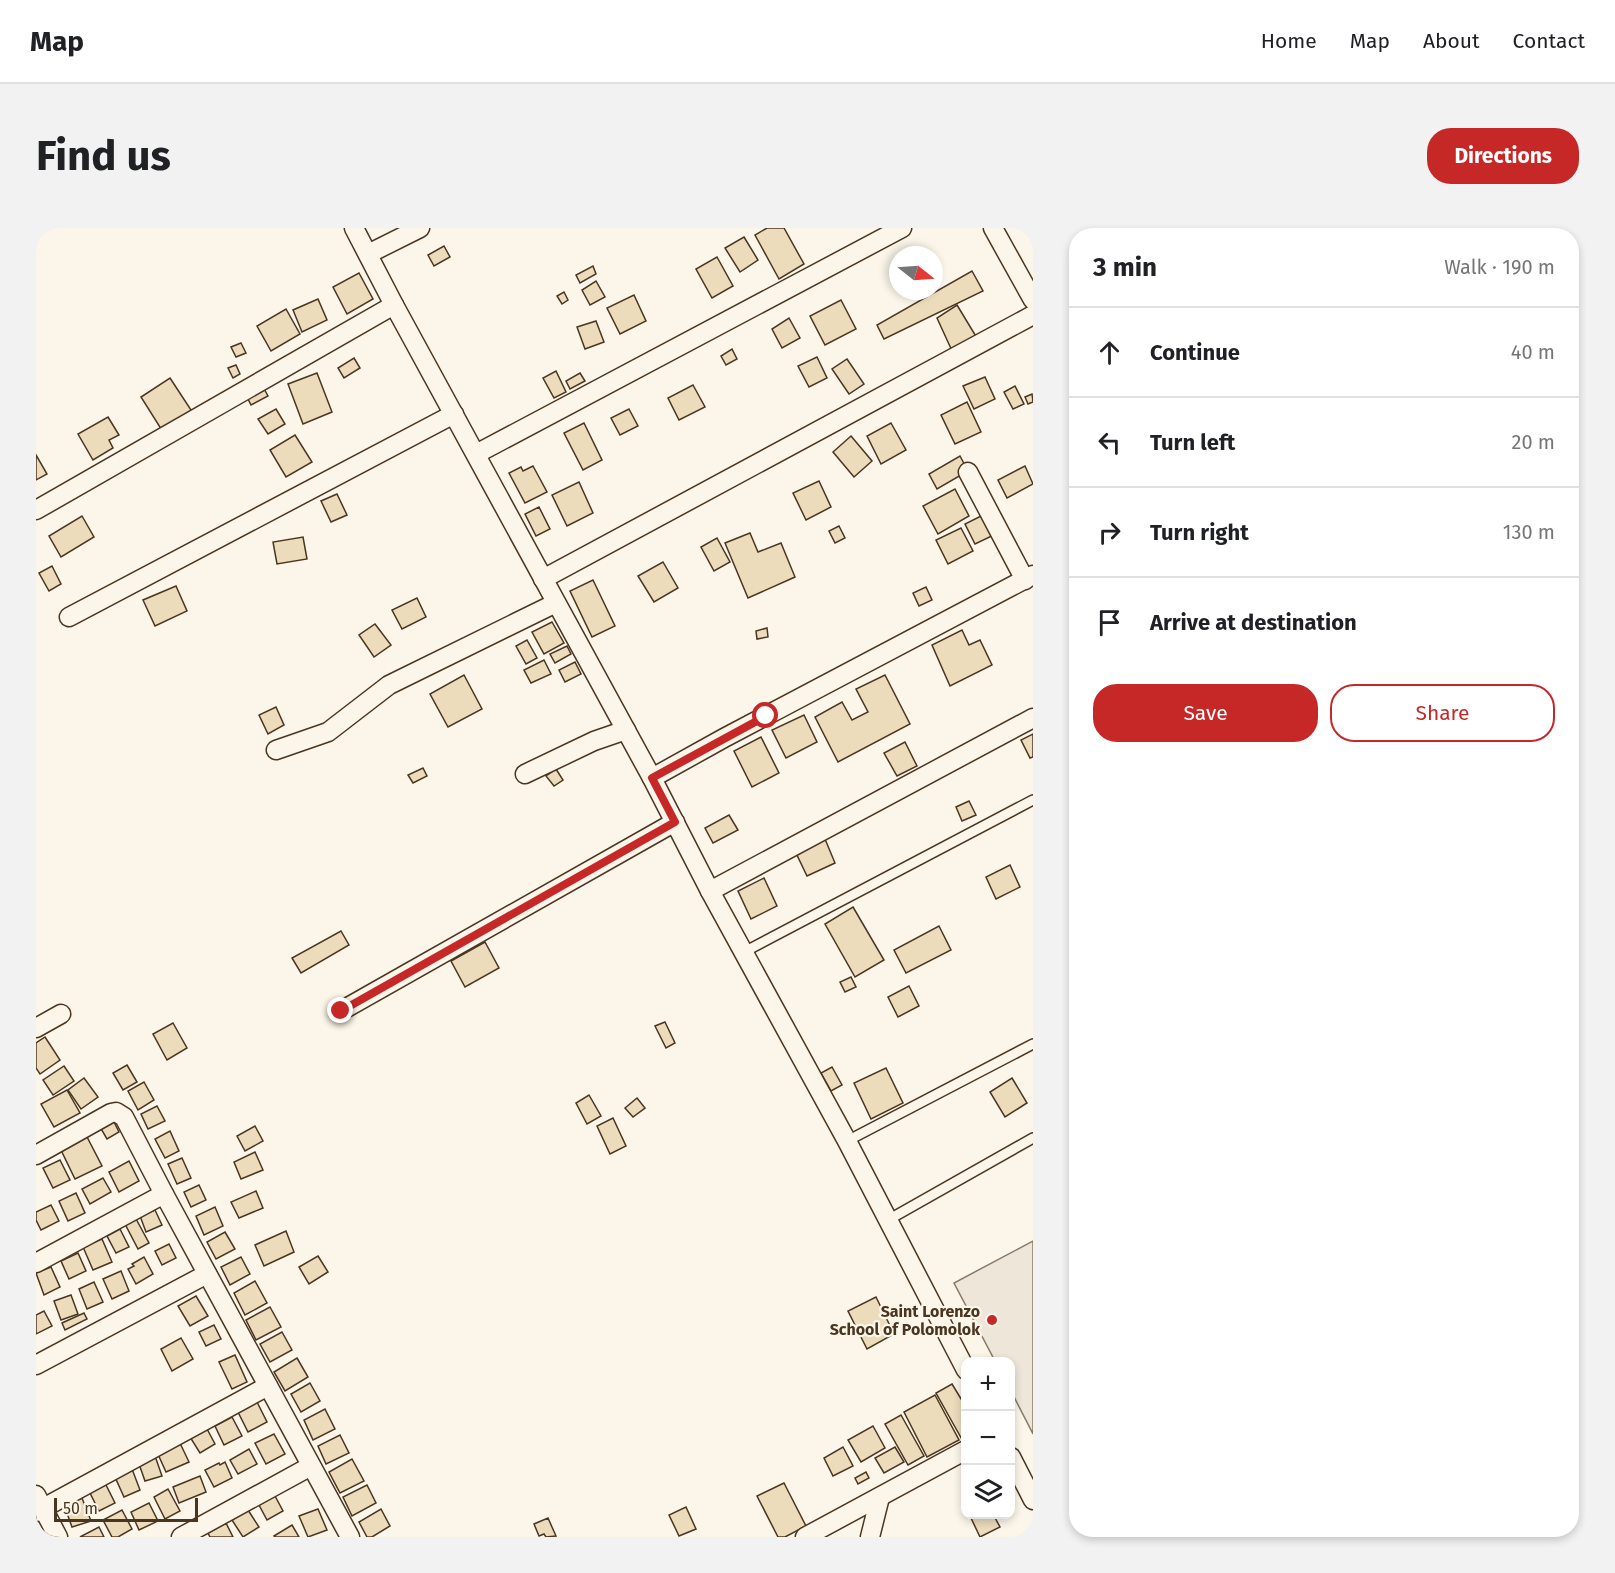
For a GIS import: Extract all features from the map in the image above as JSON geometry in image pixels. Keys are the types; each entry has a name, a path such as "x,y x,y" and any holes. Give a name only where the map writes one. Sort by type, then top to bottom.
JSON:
{"street":[{"path":"354,228 847,1141 961,1360"},
{"path":"368,254 420,228"},
{"path":"476,454 902,228"},
{"path":"993,228 1033,300"},
{"path":"36,510 394,305"},
{"path":"543,579 1033,315"},
{"path":"69,616 454,414"},
{"path":"652,778 1029,578 968,472"},
{"path":"276,750 328,732 389,685 556,603"},
{"path":"710,891 1033,718"},
{"path":"525,774 594,741 626,730"},
{"path":"341,1011 675,822"},
{"path":"36,1028 61,1014"},
{"path":"36,1155 111,1113 116,1112 124,1117 350,1537"},
{"path":"36,1263 164,1194"},
{"path":"36,1365 207,1274"},
{"path":"58,1537 38,1505 268,1386"},
{"path":"805,1537 961,1453"},
{"path":"1015,1465 1033,1500"},
{"path":"181,1537 311,1466"},
{"path":"870,1537 880,1497"}],"lane":[{"path":"744,952 1033,800"},
{"path":"847,1141 1033,1044"},
{"path":"888,1220 1033,1138"}],"shaded area":[{"name":"Saint Lorenzo School of Polomolok","path":"1033,1241 1033,1434 1015,1399 1015,1357 993,1357 954,1283"}],"building":[{"path":"767,228 784,228 804,264 779,279 755,235"},
{"path":"744,237 758,260 740,272 725,248"},
{"path":"444,246 450,257 434,266 428,255"},
{"path":"717,257 733,286 712,298 696,269"},
{"path":"593,266 596,274 580,283 576,275"},
{"path":"972,271 983,291 884,339 877,325 921,300 943,300 943,287"},
{"path":"359,273 373,299 347,314 333,287"},
{"path":"596,281 605,297 590,305 582,290"},
{"path":"564,292 568,300 562,304 557,296"},
{"path":"634,295 646,321 620,334 607,308"},
{"path":"318,299 327,320 302,332 293,310"},
{"path":"841,300 856,329 825,345 810,316"},
{"path":"957,305 977,338 953,353 937,318"},
{"path":"286,309 300,334 271,351 257,326"},
{"path":"789,318 800,338 782,348 772,329"},
{"path":"596,321 604,342 585,349 577,327"},
{"path":"241,343 246,353 236,357 231,347"},
{"path":"732,349 737,359 726,365 721,356"},
{"path":"817,357 827,378 809,387 798,366"},
{"path":"354,358 360,368 344,378 338,368"},
{"path":"847,359 864,384 849,394 832,369"},
{"path":"236,365 240,374 233,378 228,368"},
{"path":"556,371 566,392 554,398 543,378"},
{"path":"317,373 332,412 303,424 288,384"},
{"path":"580,373 585,381 570,389 566,381"},
{"path":"985,377 995,399 974,409 963,386"},
{"path":"170,378 193,413 163,432 141,397"},
{"path":"693,385 705,407 679,420 668,398"},
{"path":"1015,386 1024,404 1013,409 1004,392"},
{"path":"263,387 268,396 251,405 247,397"},
{"path":"1032,394 1033,402 1028,404 1025,397"},
{"path":"967,402 981,432 955,444 941,415"},
{"path":"276,409 285,424 268,434 258,419"},
{"path":"629,409 638,426 620,435 611,418"},
{"path":"108,417 119,435 109,440 113,448 93,460 78,434"},
{"path":"584,423 602,460 583,470 564,433"},
{"path":"891,423 906,450 881,464 867,436"},
{"path":"295,435 312,462 286,477 270,450"},
{"path":"851,436 872,461 854,477 833,452"},
{"path":"36,455 47,474 36,480"},
{"path":"960,456 968,471 937,489 929,474"},
{"path":"533,466 547,492 525,503 509,473 521,467 523,471"},
{"path":"1025,466 1033,484 1007,498 998,480"},
{"path":"819,481 831,507 806,520 793,493"},
{"path":"579,482 593,513 567,526 552,495"},
{"path":"955,489 969,516 938,534 923,506"},
{"path":"337,494 347,515 331,522 321,501"},
{"path":"539,507 550,529 536,536 525,514"},
{"path":"985,514 996,534 975,544 965,524"},
{"path":"82,516 94,537 61,557 49,536"},
{"path":"839,526 845,538 835,543 829,531"},
{"path":"961,528 973,551 948,564 936,540"},
{"path":"750,533 758,552 781,543 795,577 748,598 725,543"},
{"path":"303,537 307,559 277,564 273,542"},
{"path":"717,538 730,562 714,571 701,547"},
{"path":"663,562 678,588 654,602 638,576"},
{"path":"52,566 61,584 49,591 39,573"},
{"path":"593,580 615,626 592,637 570,591"},
{"path":"176,586 187,611 155,626 143,600"},
{"path":"926,587 932,600 919,606 913,593"},
{"path":"417,598 426,617 402,629 392,610"},
{"path":"552,622 564,643 544,654 532,632"},
{"path":"375,624 391,645 374,657 359,635"},
{"path":"767,628 768,637 757,639 756,631"},
{"path":"962,630 969,645 980,640 992,665 950,686 932,645"},
{"path":"527,640 537,658 526,664 516,646"},
{"path":"567,646 571,654 555,663 550,654"},
{"path":"544,660 551,674 531,683 524,670"},
{"path":"575,662 581,674 565,682 559,670"},
{"path":"464,675 482,709 448,727 430,694"},
{"path":"885,675 910,724 838,762 815,717 842,702 852,720 868,712 856,689"},
{"path":"276,707 284,725 268,734 259,715"},
{"path":"804,715 817,742 786,758 772,730"},
{"path":"1033,734 1033,757 1030,758 1021,740"},
{"path":"761,737 779,773 752,787 734,751"},
{"path":"905,742 917,766 897,776 884,753"},
{"path":"423,768 427,776 413,783 408,775"},
{"path":"556,769 563,780 554,786 546,776"},
{"path":"969,801 976,815 962,821 956,807"},
{"path":"729,815 738,830 713,843 705,828"},
{"path":"825,839 835,863 807,876 796,853"},
{"path":"1010,865 1020,887 996,899 986,877"},
{"path":"764,878 777,906 751,919 738,891"},
{"path":"853,907 884,960 855,977 825,924"},
{"path":"939,926 951,950 906,973 894,950"},
{"path":"341,931 349,945 301,973 292,958"},
{"path":"485,942 499,968 465,987 451,961"},
{"path":"851,977 856,987 845,992 840,982"},
{"path":"909,986 919,1006 898,1017 888,997"},
{"path":"665,1022 675,1043 666,1048 655,1026"},
{"path":"173,1023 187,1048 167,1060 153,1034"},
{"path":"45,1037 60,1060 40,1074 36,1068 36,1043"},
{"path":"127,1065 137,1082 123,1090 113,1073"},
{"path":"64,1066 74,1081 53,1095 43,1080"},
{"path":"832,1067 842,1085 831,1091 821,1073"},
{"path":"886,1068 903,1103 871,1119 854,1083"},
{"path":"84,1078 98,1097 81,1109 68,1090"},
{"path":"1012,1078 1027,1103 1005,1117 990,1092"},
{"path":"144,1082 154,1100 138,1110 128,1091"},
{"path":"67,1090 80,1113 54,1127 41,1104"},
{"path":"589,1095 601,1116 587,1124 576,1103"},
{"path":"637,1098 645,1108 633,1117 625,1108"},
{"path":"157,1106 165,1121 148,1129 141,1114"},
{"path":"613,1118 626,1146 610,1154 597,1126"},
{"path":"113,1120 119,1132 107,1139 100,1127"},
{"path":"255,1126 263,1141 245,1151 237,1136"},
{"path":"170,1131 179,1151 165,1158 155,1139"},
{"path":"86,1135 102,1166 75,1179 60,1148"},
{"path":"255,1152 263,1170 241,1179 234,1162"},
{"path":"182,1158 191,1178 177,1184 168,1164"},
{"path":"60,1160 70,1180 53,1188 43,1168"},
{"path":"129,1161 139,1181 119,1192 109,1172"},
{"path":"103,1178 111,1192 90,1204 82,1189"},
{"path":"199,1185 206,1200 191,1207 184,1192"},
{"path":"256,1191 263,1208 239,1218 231,1202"},
{"path":"76,1193 85,1213 68,1221 59,1201"},
{"path":"51,1205 59,1221 41,1230 36,1220 36,1212"},
{"path":"215,1207 223,1226 204,1235 196,1216"},
{"path":"155,1210 162,1225 146,1232 140,1216"},
{"path":"135,1217 149,1243 138,1249 124,1222"},
{"path":"120,1229 129,1247 116,1253 107,1236"},
{"path":"286,1231 294,1252 264,1266 255,1245"},
{"path":"225,1232 235,1249 216,1259 207,1242"},
{"path":"102,1239 112,1262 93,1270 83,1247"},
{"path":"169,1244 176,1258 162,1265 155,1251"},
{"path":"78,1253 86,1271 69,1279 61,1261"},
{"path":"318,1256 328,1272 309,1284 299,1267"},
{"path":"144,1257 153,1274 136,1284 128,1269"},
{"path":"241,1257 250,1274 230,1285 221,1267"},
{"path":"51,1267 60,1287 44,1295 36,1273"},
{"path":"121,1271 129,1291 112,1299 103,1279"},
{"path":"255,1281 267,1303 245,1315 234,1293"},
{"path":"94,1282 103,1302 87,1309 79,1289"},
{"path":"71,1295 78,1314 61,1320 54,1301"},
{"path":"196,1296 208,1316 190,1326 178,1306"},
{"path":"876,1297 894,1334 867,1349 848,1311"},
{"path":"270,1307 281,1327 256,1340 246,1320"},
{"path":"44,1311 52,1326 36,1334 36,1315"},
{"path":"84,1313 87,1319 65,1330 62,1323"},
{"path":"214,1325 221,1339 206,1346 199,1332"},
{"path":"282,1332 292,1350 270,1362 260,1344"},
{"path":"181,1338 193,1359 172,1371 161,1349"},
{"path":"235,1355 247,1382 232,1389 219,1362"},
{"path":"297,1358 308,1377 285,1391 274,1372"},
{"path":"310,1383 320,1401 301,1412 291,1394"},
{"path":"952,1384 961,1399 961,1438 936,1393"},
{"path":"935,1395 959,1440 927,1457 904,1412"},
{"path":"256,1400 267,1422 248,1432 237,1410"},
{"path":"325,1409 335,1429 313,1440 304,1420"},
{"path":"901,1415 924,1456 908,1465 885,1424"},
{"path":"232,1417 242,1436 224,1445 215,1426"},
{"path":"873,1426 885,1448 861,1462 848,1440"},
{"path":"206,1427 215,1444 200,1453 190,1437"},
{"path":"274,1434 285,1454 266,1464 255,1443"},
{"path":"340,1435 349,1453 326,1464 318,1446"},
{"path":"179,1441 189,1462 166,1472 157,1452"},
{"path":"843,1447 853,1466 833,1476 824,1458"},
{"path":"895,1447 904,1462 884,1473 875,1458"},
{"path":"249,1449 257,1464 238,1474 230,1460"},
{"path":"155,1456 162,1476 145,1481 138,1461"},
{"path":"352,1459 364,1481 340,1493 329,1472"},
{"path":"225,1462 232,1478 214,1487 205,1470"},
{"path":"132,1469 140,1490 124,1497 115,1477"},
{"path":"866,1472 869,1478 858,1484 855,1478"},
{"path":"200,1476 206,1492 179,1503 173,1487"},
{"path":"105,1483 115,1503 99,1511 89,1491"},
{"path":"784,1483 806,1526 785,1537 778,1537 757,1496"},
{"path":"367,1485 376,1503 352,1516 343,1497"},
{"path":"168,1489 180,1511 165,1519 154,1497"},
{"path":"275,1496 283,1511 267,1520 259,1505"},
{"path":"82,1498 91,1521 72,1527 64,1505"},
{"path":"149,1503 158,1521 139,1530 131,1512"},
{"path":"686,1507 696,1529 679,1536 669,1515"},
{"path":"318,1509 327,1530 308,1537 299,1516"},
{"path":"381,1509 390,1526 372,1537 367,1537 359,1522"},
{"path":"122,1510 132,1529 118,1537 112,1537 103,1520"},
{"path":"248,1510 259,1527 243,1537 232,1520"},
{"path":"548,1518 556,1536 546,1537 544,1534 539,1536 534,1524"},
{"path":"971,1519 996,1519 1000,1527 980,1537"},
{"path":"226,1523 233,1537 210,1537 208,1533"},
{"path":"292,1525 299,1537 274,1536"},
{"path":"99,1527 104,1537 80,1537"}],"place":[{"name":"Saint Lorenzo School of Polomolok","path":"992,1320"}],"route":[{"path":"341,1011 675,822 652,778 766,716"}]}
